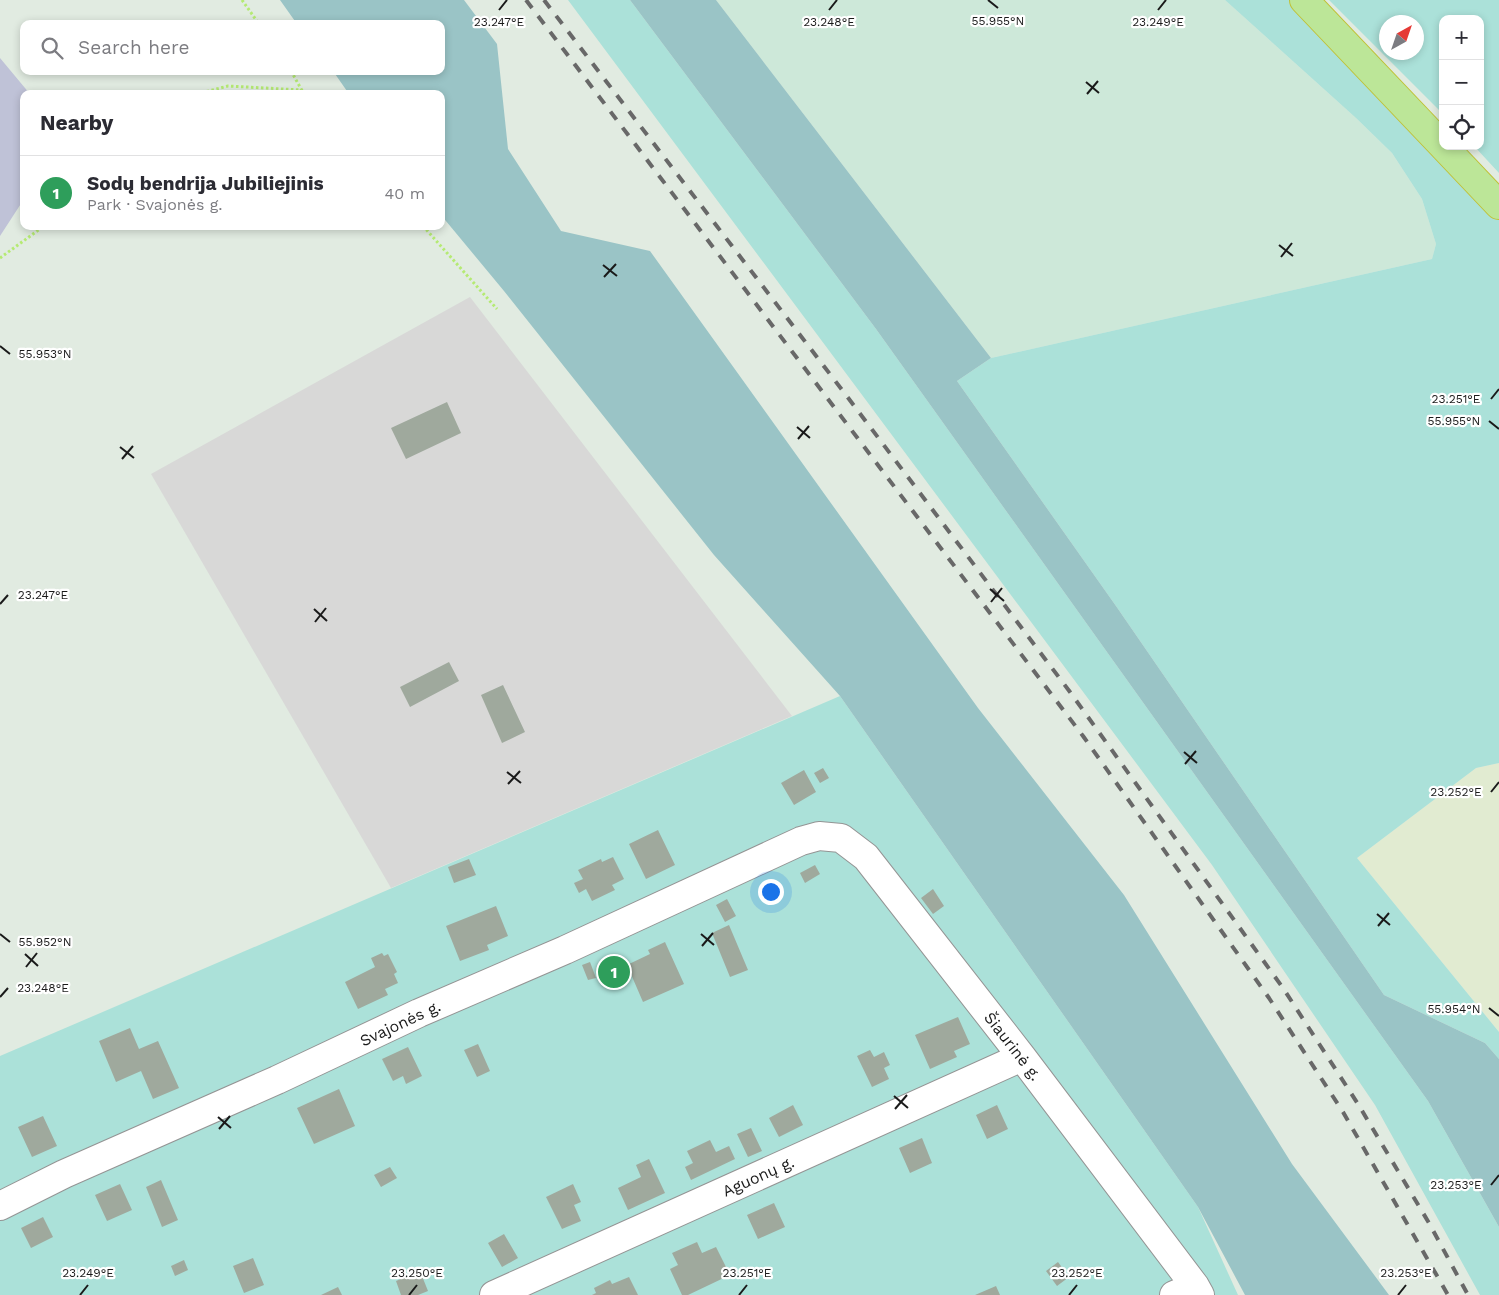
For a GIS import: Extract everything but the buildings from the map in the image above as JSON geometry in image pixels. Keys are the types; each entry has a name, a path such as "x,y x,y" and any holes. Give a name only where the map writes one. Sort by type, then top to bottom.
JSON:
{"highway":[{"path":"1304,0 1439,142"},
{"path":"1447,150 1499,205"}],"street":[{"name":"Šiaurinė g.","path":"801,841 819,836 841,838 866,857 1022,1057 1190,1292"},
{"name":"Svajonės g.","path":"0,1206 64,1174 277,1080 419,1013 565,950 801,841"},
{"name":"Aguonų g.","path":"494,1295 1022,1057"}],"path":[{"path":"242,0 257,20"},
{"path":"293,75 301,90"},
{"path":"212,90 228,86 277,90"},
{"path":"0,258 38,230"},
{"path":"427,230 497,309"}],"shaded area":[{"path":"280,0 464,0 497,44 508,149 561,231 650,251 978,708 1124,895 1292,1164 1389,1295 1245,1295 1198,1207 840,696 714,555 445,220 445,90 346,90 336,75 445,75 445,20 294,20"},
{"path":"568,0 630,0 876,329 1428,1101 1499,1227 1499,1295 1480,1295 1375,1105 1212,865"},
{"path":"630,0 716,0 991,358 957,381 1116,606 1384,995 1485,1043 1499,1059 1499,1227 1428,1101 876,329"},
{"path":"716,0 1225,0 1392,153 1422,199 1436,244 1432,259 991,358"},
{"path":"1225,0 1290,0 1499,220 1499,763 1476,768 1357,858 1499,1032 1499,1059 1485,1043 1384,995 1116,606 957,381 991,358 1432,259 1436,244 1422,199 1392,153"},
{"path":"1329,0 1499,0 1499,173 1478,150 1484,150 1484,15 1439,15 1439,110 1389,60 1424,60 1424,15 1379,15 1379,50"},
{"path":"0,58 27,90 20,90 20,205 0,236"},
{"path":"470,297 792,716 391,888 151,474"},
{"path":"840,696 1198,1207 1238,1295 0,1295 0,1056"},
{"path":"1499,763 1499,1032 1357,858 1476,768"}],"railway":[{"path":"526,0 1083,736 1269,998 1343,1112 1448,1295"},
{"path":"544,0 1070,692 1283,988 1358,1104 1429,1223 1468,1295"}],"place":[{"name":"Sodų bendrija Jubiliejinis","path":"614,972"}]}
